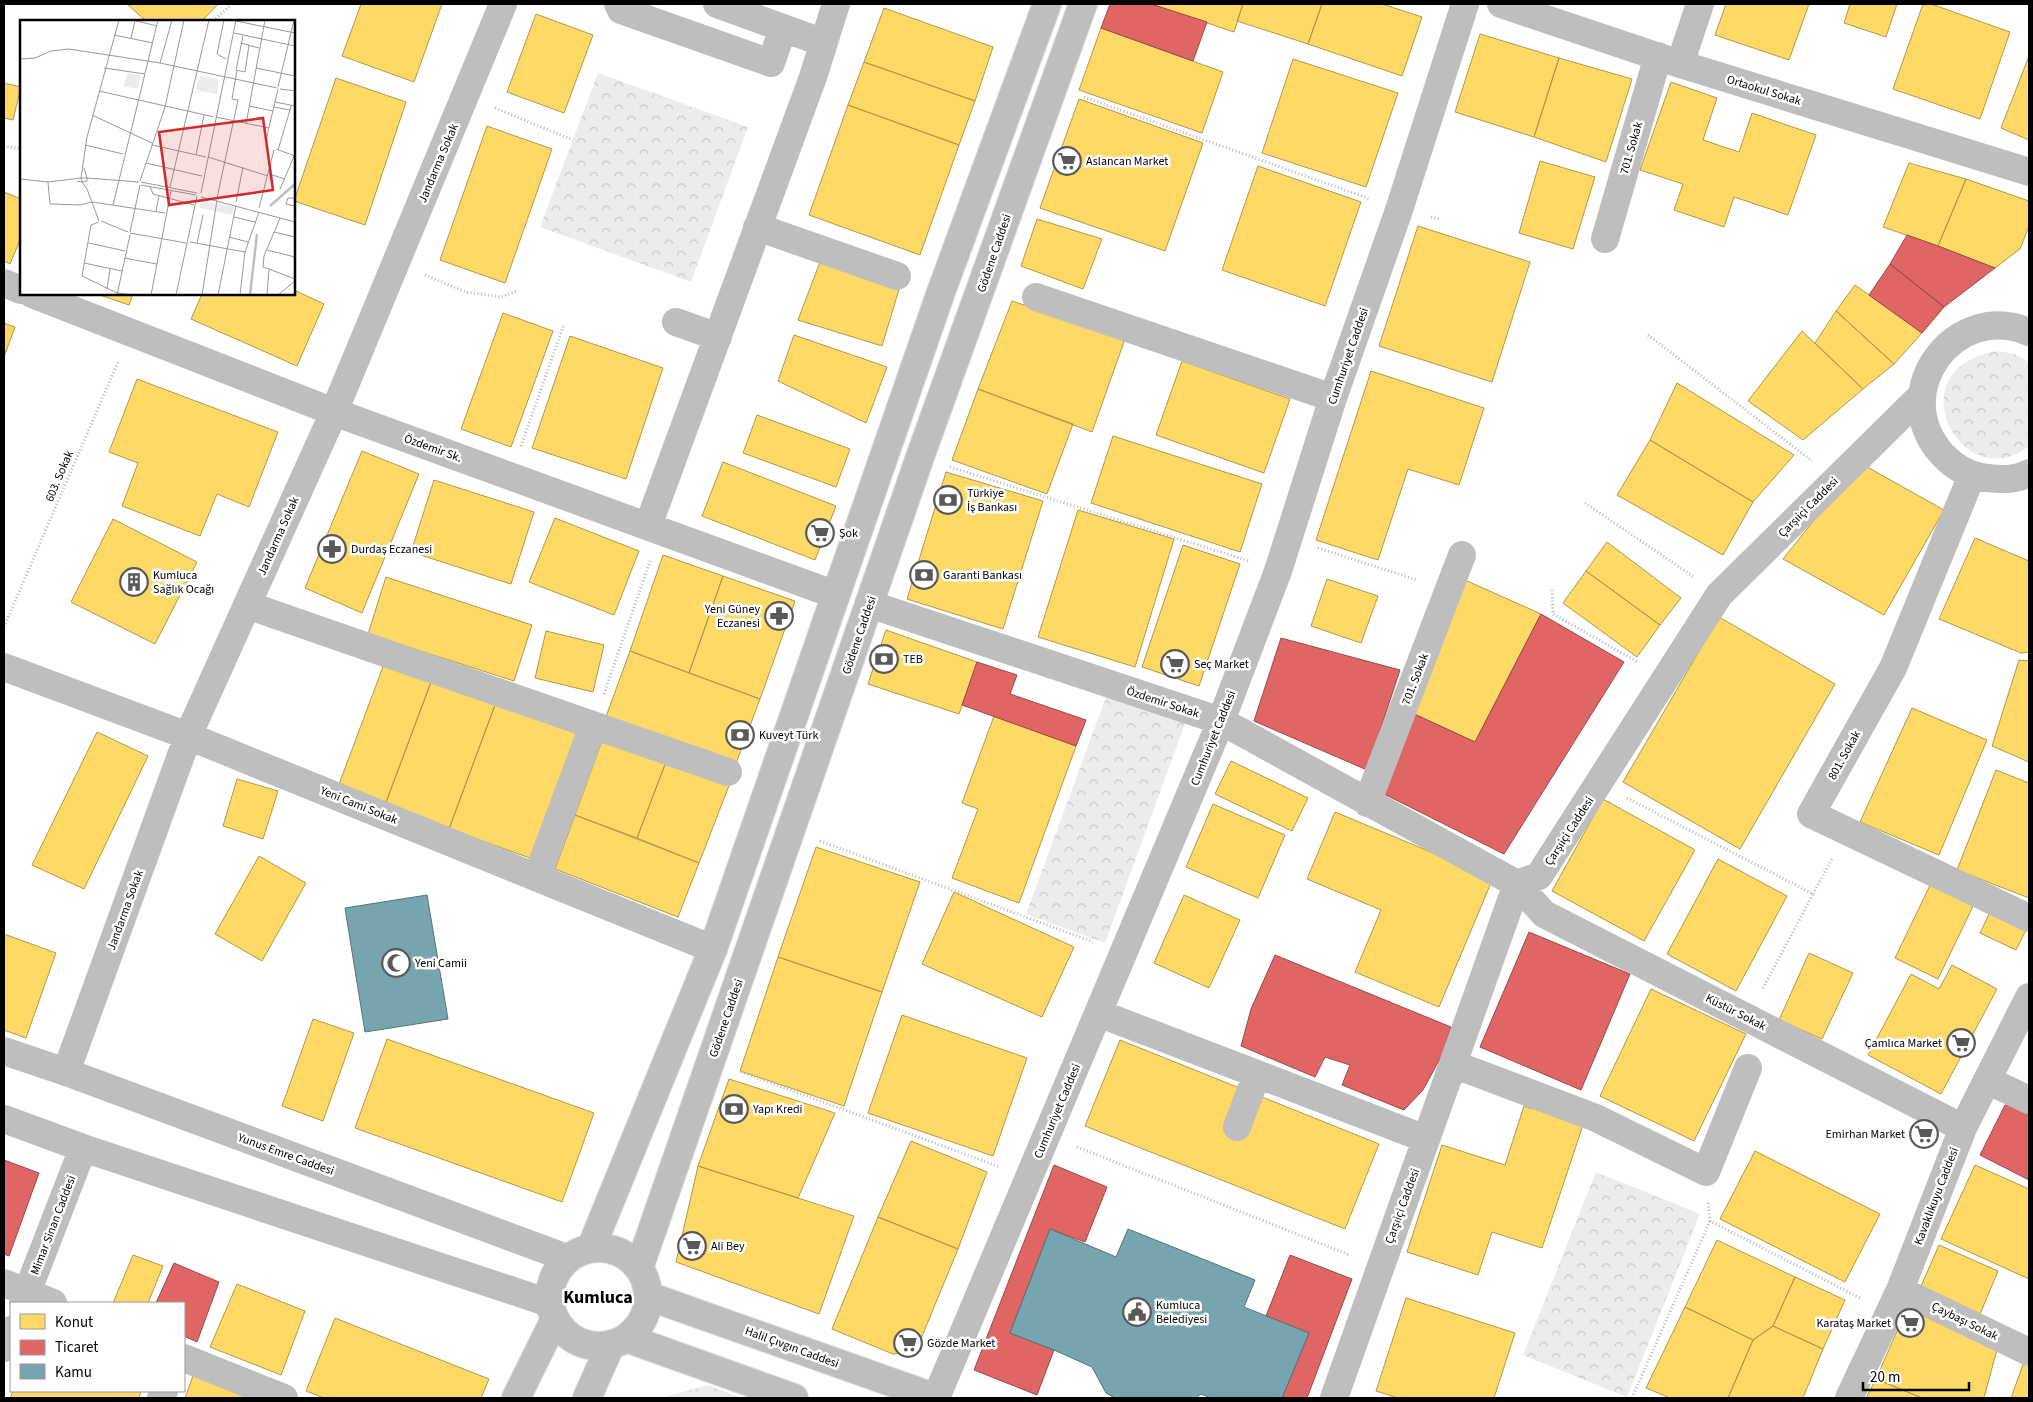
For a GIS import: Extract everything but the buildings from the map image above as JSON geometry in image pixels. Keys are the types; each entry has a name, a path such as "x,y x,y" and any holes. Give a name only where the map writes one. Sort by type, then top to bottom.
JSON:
{"main road":[{"name":"Jandarma Sokak","path":"66,1072 188,736 334,412 503,4"},
{"path":"618,4 621,10 772,63 783,28"},
{"path":"717,4 824,43"},
{"path":"655,528 718,336 824,43 836,4"},
{"path":"579,1253 712,949 941,292 1047,4"},
{"name":"Gödene Caddesi","path":"640,1268 920,458 1083,4"},
{"name":"Cumhuriyet Caddesi","path":"936,1398 1220,721 1278,571 1334,398 1399,210 1465,4"},
{"name":"Ortaokul Sokak","path":"1501,4 1669,60 2029,172"},
{"name":"701. Sokak","path":"1605,239 1669,60 1700,4"},
{"path":"758,227 897,276"},
{"path":"4,283 20,290"},
{"name":"Özdemir Sk.","path":"35,295 334,412 836,595"},
{"path":"1036,297 1334,398"},
{"path":"676,322 718,336"},
{"path":"2029,332 2017,327 1991,325 1965,333 1943,348 1928,370 1921,396 1924,421 1933,444 1950,463 1972,475 1997,480 2022,477 2029,473"},
{"name":"Çarşıiçi Caddesi","path":"1334,1398 1517,884 1540,876 1668,678 1719,595 1921,396"},
{"name":"801. Sokak","path":"1972,475 1893,668 1811,814 2029,918"},
{"name":"701. Sokak","path":"1367,803 1462,555"},
{"name":"Özdemir Sokak","path":"869,604 1220,721 1517,884"},
{"path":"247,605 728,772"},
{"name":"Yeni Cami Sokak","path":"4,667 188,736 712,949"},
{"path":"537,877 594,726"},
{"name":"Küstür Sokak","path":"1517,884 1544,914 1963,1128"},
{"name":"Kavaklıkuyu Caddesi","path":"1849,1398 1894,1301 1963,1128 2029,997"},
{"path":"1098,1013 1426,1140"},
{"name":"Yunus Emre Caddesi","path":"4,1051 579,1253"},
{"path":"1453,1064 1596,1118 1706,1172 1748,1068"},
{"path":"1237,1127 1257,1074"},
{"path":"1987,1080 2029,1100"},
{"path":"4,1119 552,1311"},
{"name":"Mimar Sinan Caddesi","path":"18,1293 83,1148"},
{"path":"587,1398 619,1341 638,1327 646,1313 648,1296 646,1280 640,1268 617,1250 603,1247 579,1253 556,1271 550,1287 552,1311 565,1332 579,1342 595,1346 619,1341 794,1398"},
{"path":"18,1293 50,1302"},
{"name":"Halil Çıvgın Caddesi","path":"648,1296 936,1398"},
{"name":"Çaybaşı Sokak","path":"1894,1301 2029,1352"},
{"path":"516,1398 552,1311"},
{"path":"4,1348 10,1333"},
{"path":"185,1358 284,1398"}],"path":[{"path":"214,20 232,4"},
{"path":"1053,86 1399,210"},
{"path":"466,96 573,140"},
{"path":"4,146 20,149"},
{"path":"396,263 466,292 500,297 517,291"},
{"path":"511,476 564,324"},
{"name":"603. Sokak","path":"4,627 131,332"},
{"path":"1648,334 1836,480"},
{"path":"920,458 1278,571"},
{"path":"1585,503 1719,595"},
{"path":"594,726 655,528"},
{"path":"1289,538 1449,590"},
{"path":"1552,590 1553,614 1668,678"},
{"path":"1599,784 1814,894"},
{"path":"791,830 1123,954"},
{"path":"1747,1018 1846,831"},
{"path":"711,1062 1029,1177"},
{"path":"1046,1135 1380,1267"},
{"path":"1632,1398 1710,1221 1706,1172"},
{"path":"1710,1221 1894,1301"}],"green space":[{"path":"598,73 748,127 691,282 540,227"},
{"path":"1998,351 2015,354 2029,362 2029,446 2004,458 1981,456 1962,444 1949,425 1944,403 1949,380 1966,362"},
{"path":"1108,692 1186,721 1105,943 1026,914"},
{"path":"1596,1172 1700,1214 1627,1397 1523,1355"},
{"path":"708,1385 741,1398 660,1398"}],"place":[{"name":"Aslancan Market","path":"1067,161"},
{"name":"Türkiye İş Bankası","path":"948,500"},
{"name":"Şok","path":"820,533"},
{"name":"Durdaş Eczanesi","path":"332,549"},
{"name":"Garanti Bankası","path":"924,575"},
{"name":"Kumluca Sağlık Ocağı","path":"134,582"},
{"name":"Yeni Güney Eczanesi","path":"779,616"},
{"name":"TEB","path":"884,659"},
{"name":"Seç Market","path":"1175,664"},
{"name":"Kuveyt Türk","path":"740,735"},
{"name":"Yeni Camii","path":"396,963"},
{"name":"Çamlıca Market","path":"1961,1043"},
{"name":"Yapı Kredi","path":"734,1109"},
{"name":"Emirhan Market","path":"1924,1134"},
{"name":"Ali Bey","path":"692,1246"},
{"name":"Kumluca Belediyesi","path":"1137,1312"},
{"name":"Karataş Market","path":"1910,1323"},
{"name":"Gözde Market","path":"908,1343"}],"district":[{"name":"Kumluca","path":"598,1297"}]}
